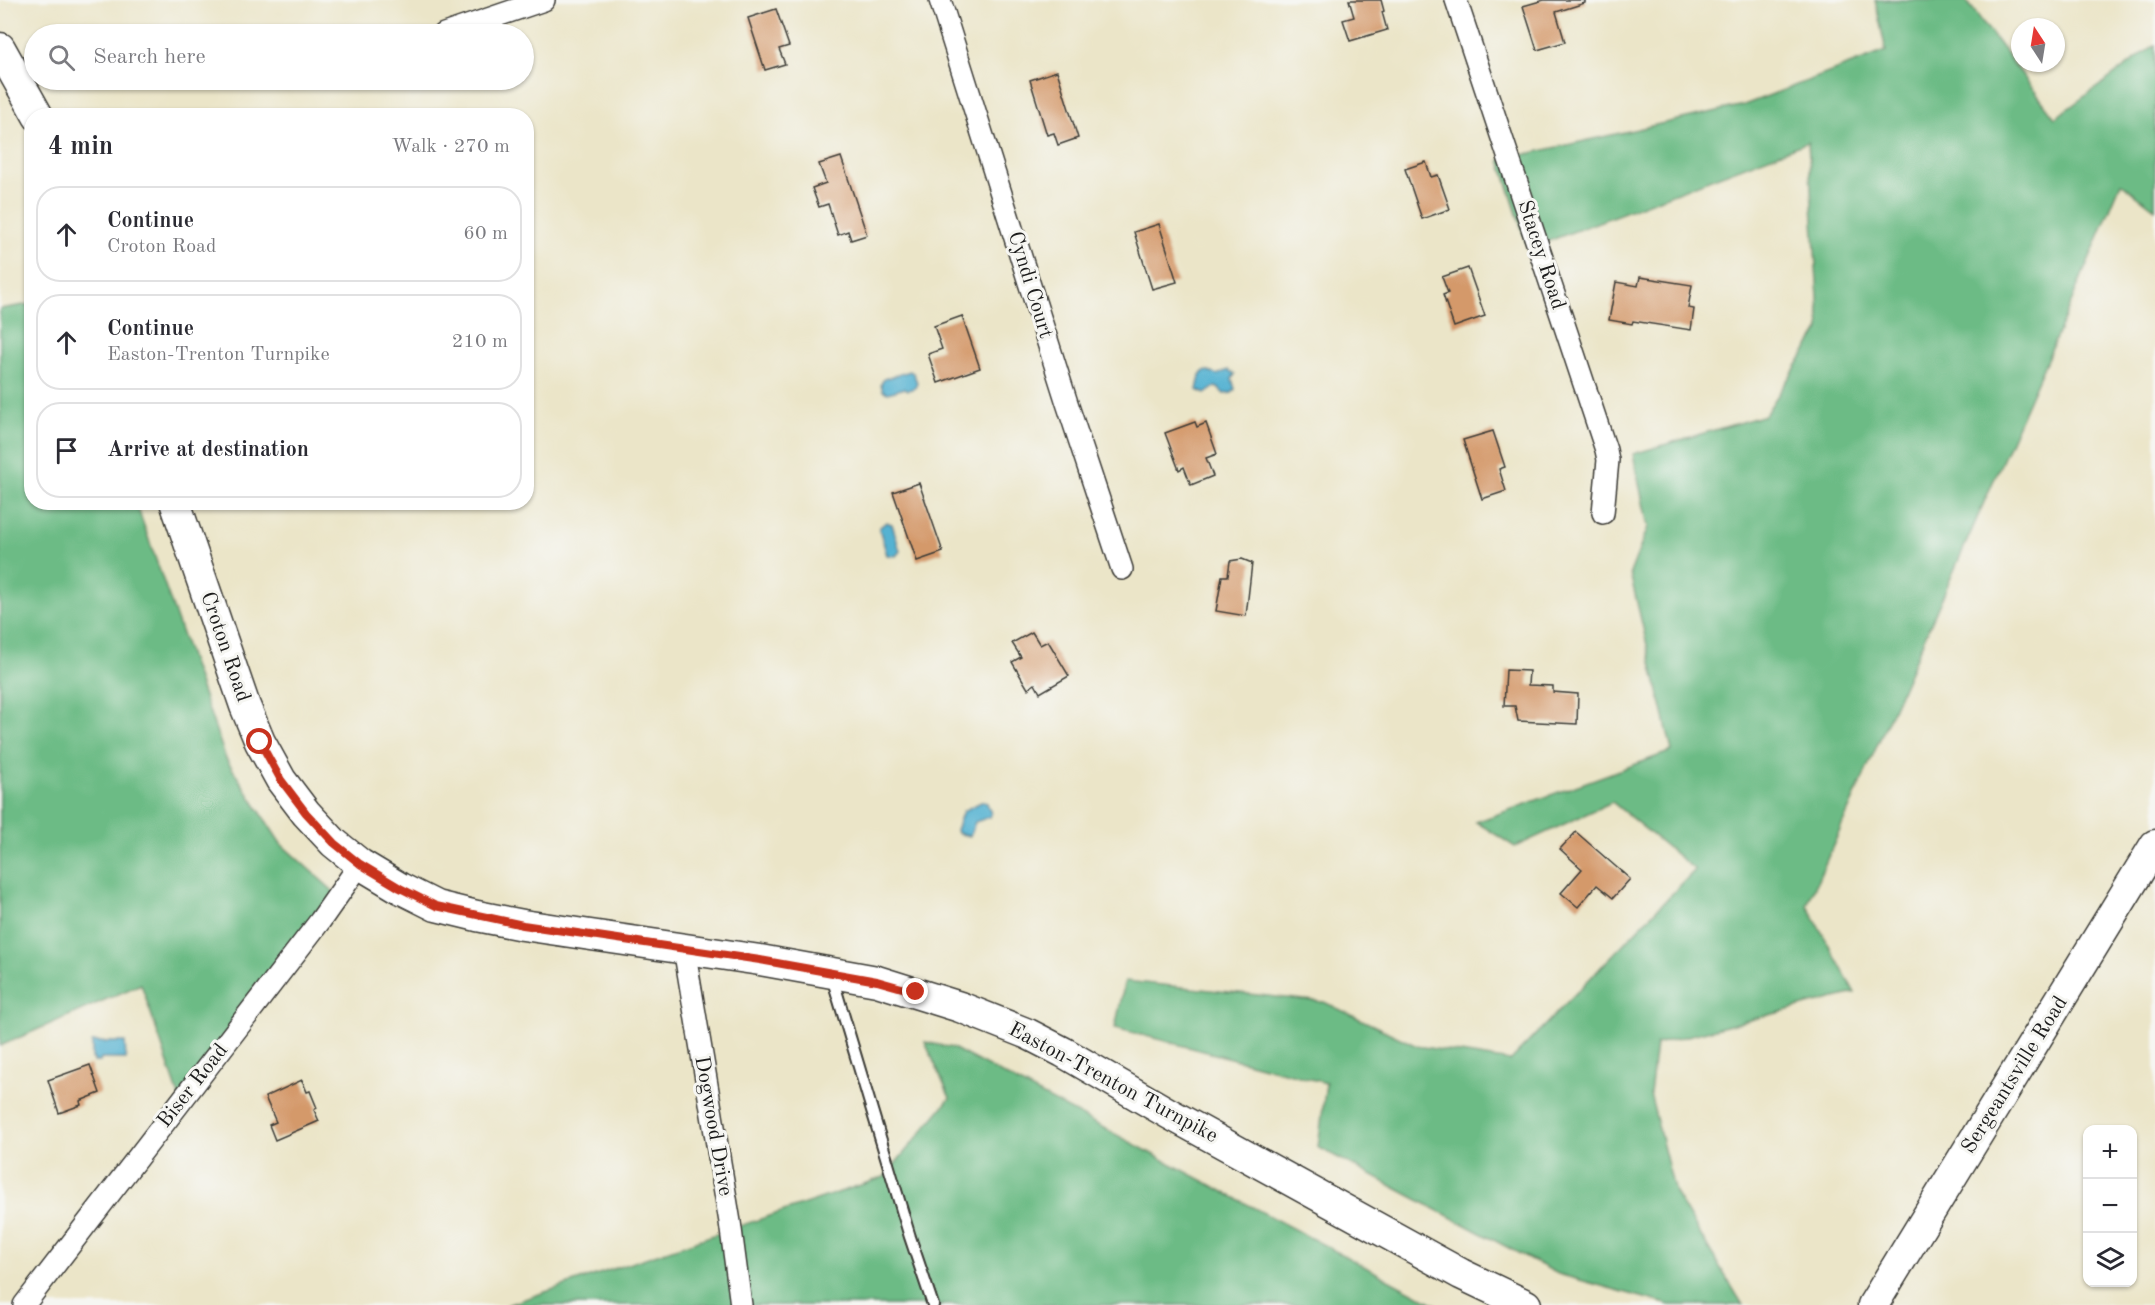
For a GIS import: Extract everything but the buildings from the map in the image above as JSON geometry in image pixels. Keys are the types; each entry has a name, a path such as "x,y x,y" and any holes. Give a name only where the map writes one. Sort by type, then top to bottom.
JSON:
{"main road":[{"path":"0,48 34,108"},
{"name":"Croton Road","path":"179,510 244,706 260,742 281,780 306,813 334,843 360,864"},
{"name":"Sergeantsville Road","path":"1873,1305 2146,877 2155,844"},
{"name":"Easton-Trenton Turnpike","path":"360,864 436,906 523,925 760,960 877,981 960,1007 1028,1034 1461,1274 1526,1305"}],"street":[{"path":"473,24 544,0"},
{"name":"Cyndi Court","path":"940,0 1066,403 1122,569"},
{"name":"Stacey Road","path":"1456,0 1606,450 1608,460 1603,513"},
{"name":"Biser Road","path":"24,1305 320,921 360,864"},
{"name":"Dogwood Drive","path":"684,948 730,1222 741,1305"}],"lane":[{"path":"831,973 910,1237 933,1305"}],"green space":[{"path":"1875,0 1966,0 2011,60 2011,72 2020,72 2055,118 2155,45 2155,209 2121,183 2051,350 1807,905 1855,993 1656,1044 1650,1094 1675,1193 1743,1305 1670,1305 1558,1274 1318,1147 1326,1083 1115,1028 1125,981 1324,1002 1417,1046 1510,1061 1695,870 1612,802 1515,847 1476,822 1672,751 1630,573 1648,527 1633,454 1765,415 1820,329 1808,142 1528,249 1500,160 1744,105 1886,51"},
{"path":"24,305 24,510 138,510 226,759 281,844 341,898 182,1105 141,984 0,1046 0,309"},
{"path":"925,1042 953,1048 1437,1305 507,1305 884,1177 950,1098"}],"water":[{"path":"1228,370 1235,374 1232,379 1235,389 1232,393 1224,394 1215,387 1205,394 1197,390 1203,372 1209,371 1217,375"},
{"path":"910,371 914,374 917,383 915,388 908,390 905,388 888,393 883,391 881,384 884,379"},
{"path":"886,522 892,524 900,551 896,556 887,555 879,528"},
{"path":"983,801 987,803 990,817 975,822 970,836 957,833 963,811"},
{"path":"92,1042 125,1042 126,1059 101,1059 100,1062 94,1062"}],"route":[{"path":"260,742 281,780 306,813 334,843 360,864 436,906 523,925 760,960 877,981 916,992"}]}
